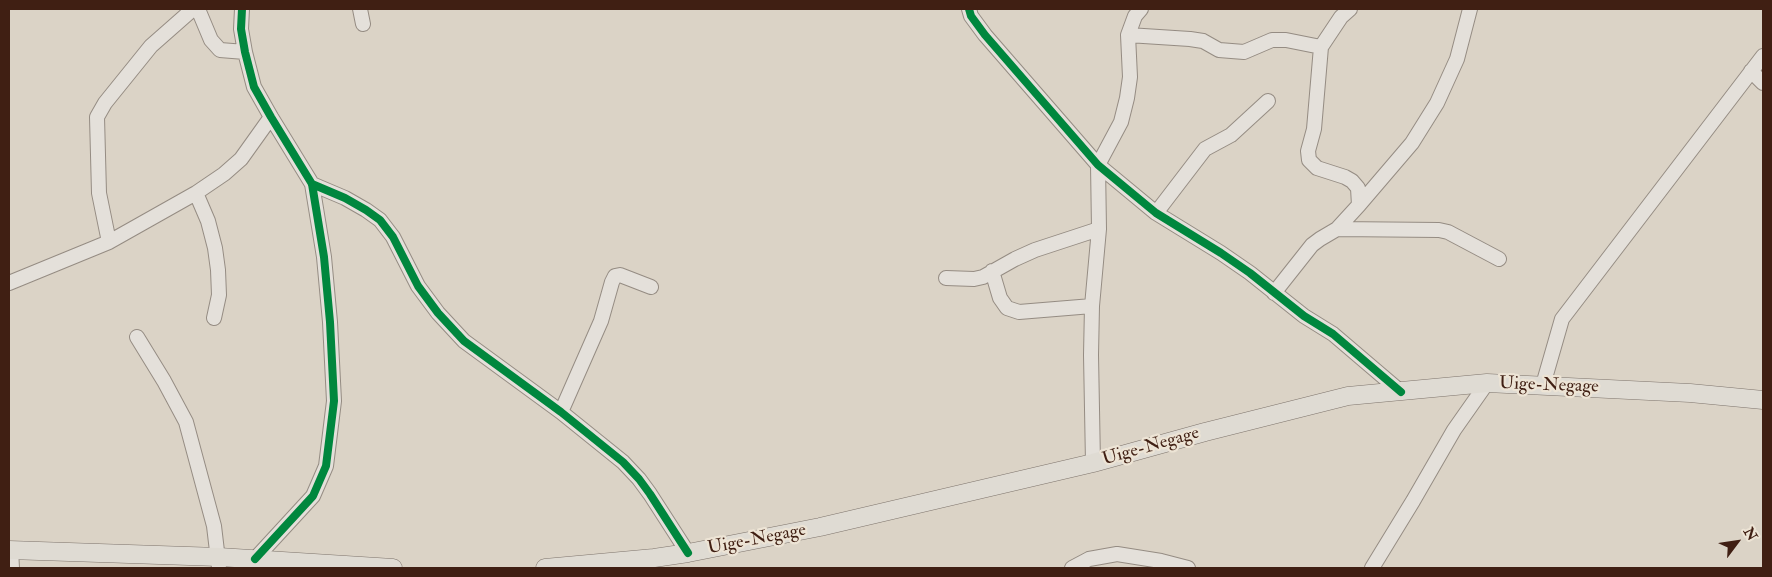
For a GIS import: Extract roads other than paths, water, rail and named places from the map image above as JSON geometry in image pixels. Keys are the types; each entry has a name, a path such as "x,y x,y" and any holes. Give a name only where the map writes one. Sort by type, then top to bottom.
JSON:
{"main road":[{"name":"Uige-Negage","path":"545,568 647,563 820,527 1093,463 1205,432 1348,396 1487,383 1690,393 1763,400"},
{"path":"10,550 219,562 255,559 394,568"}],"street":[{"path":"109,242 98,193 97,117 105,104 151,46 193,9"},
{"path":"198,9 211,40 220,50 245,52"},
{"path":"242,9 241,29 254,86 312,184 324,257 330,322 334,402 326,466 313,496 255,559"},
{"path":"360,9 363,24"},
{"path":"969,9 971,16 985,36 1098,165 1156,213 1221,253 1304,316 1333,334 1401,392"},
{"path":"1093,463 1090,355 1099,229 1098,165 1121,122 1130,77 1128,35 1141,9"},
{"path":"1350,9 1341,17 1321,46 1317,108 1308,151 1309,160 1316,168 1352,181 1358,188 1360,206"},
{"path":"1274,293 1312,245 1337,229 1360,206 1412,143 1437,103 1457,59 1470,9"},
{"path":"1128,35 1190,39 1203,41 1219,50 1244,52 1272,40 1286,40 1321,46"},
{"path":"1543,385 1562,319 1763,56"},
{"path":"1752,71 1763,83"},
{"path":"1156,213 1188,172 1195,159 1205,149 1231,134 1268,101"},
{"path":"9,283 109,242 196,193 224,174 241,159 271,117"},
{"path":"312,184 345,198 380,220 394,237 418,286 438,313 464,341 561,412 623,462 639,479 688,554"},
{"path":"196,193 208,220 215,248 219,296 214,318"},
{"path":"946,278 974,280 1035,250 1099,229"},
{"path":"1337,229 1439,230 1448,232 1499,258"},
{"path":"992,271 1000,298 1007,308 1019,312 1092,306"},
{"path":"561,412 601,321 615,276 620,275 651,287"},
{"path":"137,337 186,422 214,526 219,562"},
{"path":"1372,568 1454,430 1487,383"},
{"path":"10,550 12,568"},
{"path":"1072,568 1089,559 1117,554 1161,561 1188,568"}]}
